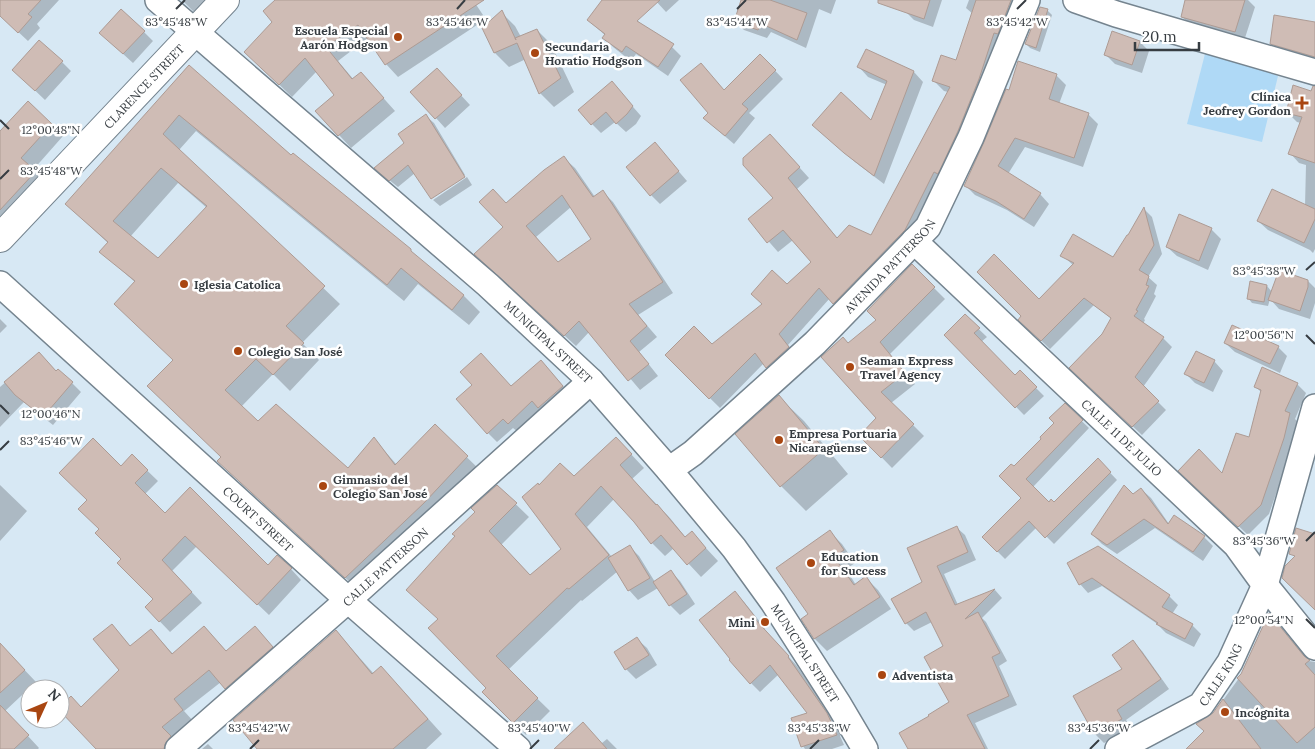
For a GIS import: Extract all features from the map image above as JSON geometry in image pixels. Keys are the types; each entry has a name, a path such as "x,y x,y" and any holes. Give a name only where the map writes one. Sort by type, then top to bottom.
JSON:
{"street":[{"name":"MUNICIPAL STREET","path":"158,0 488,285 590,381 669,470 734,548 773,602 865,749"},
{"name":"CLARENCE STREET","path":"0,238 226,0"},
{"name":"AVENIDA PATTERSON","path":"669,470 693,452 815,343 928,227 971,137 1028,0"},
{"path":"1076,0 1116,14 1315,72"},
{"name":"CALLE 11 DE JULIO","path":"914,241 1236,545 1265,585 1315,647"},
{"name":"COURT STREET","path":"0,284 348,600 518,749"},
{"name":"CALLE PATTERSON","path":"178,749 348,600 590,381"},
{"name":"CALLE KING","path":"1118,749 1200,705 1230,662 1265,585 1315,407"}],"shaded area":[{"path":"1206,50 1278,76 1262,142 1187,124"}],"building":[{"path":"0,0 41,0 28,14 32,17 18,33 0,16"},
{"path":"275,0 484,0 385,65 358,25 326,47 352,79 361,72 384,98 338,136 315,111 334,95 305,58 279,85 244,52 272,22 263,11"},
{"path":"602,0 660,0 637,21 674,44 658,67 626,46 622,52 602,38 605,34 587,20"},
{"path":"741,0 770,0 807,13 797,40 762,24 758,30 734,22"},
{"path":"878,0 930,0 924,19 878,3"},
{"path":"976,0 1011,0 998,34 994,33 979,79 958,131 938,174 934,172 905,230 833,304 819,288 779,334 789,347 766,368 755,353 709,399 665,355 694,326 712,344 762,304 751,294 772,270 787,284 811,262 783,230 767,243 748,219 773,198 743,165 743,158 770,134 800,167 788,178 837,238 849,225 871,235 950,87 932,81 941,55 956,60"},
{"path":"1185,0 1245,0 1235,32 1181,17"},
{"path":"1040,7 1048,9 1036,48 1025,44"},
{"path":"121,9 145,31 123,54 99,33"},
{"path":"502,10 515,38 537,29 561,78 539,94 517,43 494,53 482,28"},
{"path":"1274,15 1315,22 1315,57 1270,44"},
{"path":"1112,31 1140,41 1132,65 1104,55"},
{"path":"39,40 63,61 35,91 12,70"},
{"path":"866,49 914,71 874,176 812,125 841,92 871,120 887,81 857,67"},
{"path":"760,54 776,70 742,104 748,109 725,136 703,118 708,113 680,80 701,63 724,90"},
{"path":"1018,61 1057,74 1049,99 1089,113 1074,158 1015,138 998,166 1041,193 1024,219 996,201 964,186 1006,89 1009,90"},
{"path":"189,65 291,155 293,153 411,249 411,251 464,295 452,310 401,268 387,285 179,115 163,134 325,286 286,326 304,343 273,375 256,359 225,390 258,421 276,404 348,468 374,437 395,465 435,424 468,456 424,503 345,578 217,461 221,457 147,386 173,360 114,304 135,281 99,252 108,242 65,204","holes":["161,168 207,206 158,258 113,221"]},
{"path":"437,68 462,95 435,119 410,92"},
{"path":"612,81 633,106 616,124 606,112 591,125 578,110"},
{"path":"1293,85 1311,91 1313,86 1315,86 1315,163 1288,154 1302,117 1286,113"},
{"path":"28,101 52,124 21,158 36,171 0,210 0,131"},
{"path":"426,114 465,177 431,199 408,165 389,181 374,168 404,143 398,134"},
{"path":"655,142 679,171 650,196 626,167"},
{"path":"564,156 593,197 603,190 663,282 629,304 647,326 630,341 649,364 628,381 579,321 564,336 474,254 503,227 479,202 493,189 506,203 544,170","holes":["562,195 591,239 558,262 526,226"]},
{"path":"1272,189 1315,209 1315,219 1304,243 1257,221"},
{"path":"1144,207 1154,245 1139,270 1149,276 1146,285 1149,286 1134,316 1164,337 1135,377 1159,401 1132,427 1069,368 1102,334 1111,318 1084,298 1041,341 1018,320 1021,316 977,272 994,254 1039,299 1074,263 1060,256 1073,234 1113,257"},
{"path":"1179,214 1212,228 1199,261 1166,247"},
{"path":"912,264 935,287 880,342 905,373 881,392 914,424 881,458 859,436 876,418 821,357 843,337 848,343 876,320 867,311"},
{"path":"1279,270 1308,280 1308,287 1300,311 1268,300"},
{"path":"1250,281 1267,285 1264,302 1247,299"},
{"path":"965,314 980,328 974,333 1015,375 1020,370 1037,387 1015,408 944,335"},
{"path":"1232,325 1279,346 1270,364 1224,343"},
{"path":"1196,351 1215,360 1204,383 1184,374"},
{"path":"39,352 56,371 58,369 73,382 43,417 15,395 4,382"},
{"path":"481,353 511,386 541,360 563,386 538,408 532,401 508,424 503,419 487,434 456,399 472,385 460,372"},
{"path":"1262,367 1298,383 1285,411 1290,413 1284,438 1261,505 1238,527 1178,471 1199,449 1222,473 1236,433 1249,437 1261,390 1254,387"},
{"name":"Empresa Portuaria Nicaragüense","path":"779,395 824,449 780,487 735,434"},
{"path":"1065,403 1083,420 1026,479 1049,502 1051,499 1054,502 1098,458 1111,472 1045,538 1029,521 997,552 982,537 1021,498 999,476 1011,464 1014,466 1041,439 1040,437 1054,423 1049,418"},
{"path":"616,437 632,454 620,465 685,537 692,531 706,548 687,565 661,535 651,544 601,486 575,514 609,555 569,589 567,588 496,656 538,698 513,723 482,692 486,688 428,628 438,619 406,590 455,536 452,534 475,512 471,508 497,485 517,503 489,531 530,575 561,549 522,497 538,483 539,485 560,463 574,476"},
{"path":"93,438 121,466 132,454 148,470 135,483 165,513 190,487 268,565 277,555 292,568 257,605 185,536 162,560 192,592 159,622 145,607 153,599 117,563 121,559 95,533 99,529 78,509 87,500 59,473"},
{"path":"1124,485 1133,494 1141,488 1168,524 1174,515 1205,536 1193,552 1144,519 1107,545 1091,534"},
{"path":"957,526 968,552 937,566 955,605 995,589 965,619 978,612 1000,653 992,657 1009,696 967,715 985,749 908,749 899,733 949,702 924,657 943,646 926,612 905,624 891,599 922,582 907,548"},
{"path":"1296,528 1315,534 1315,610 1282,578 1285,566 1295,556 1289,554"},
{"path":"830,530 844,550 834,557 854,585 866,576 880,597 814,639 801,619 808,614 776,568"},
{"path":"630,545 650,578 628,591 608,558"},
{"path":"1098,546 1170,595 1162,607 1193,624 1185,639 1156,624 1158,623 1092,578 1079,585 1067,563"},
{"path":"671,570 687,594 669,606 653,582"},
{"path":"735,591 755,619 789,656 827,713 837,735 801,747 791,718 807,713 770,665 750,684 699,620"},
{"path":"1269,613 1304,656 1310,660 1305,664 1315,675 1315,727 1297,743 1237,678 1241,674"},
{"path":"112,624 130,646 151,629 172,654 204,626 226,651 255,626 273,647 225,689 209,670 174,699 183,710 162,727 171,736 164,749 96,749 70,722 70,697 81,707 119,670 93,639"},
{"path":"336,630 372,674 381,666 428,719 393,749 257,749 233,720"},
{"path":"637,637 649,655 625,670 614,652"},
{"path":"1133,640 1161,679 1117,710 1122,719 1094,734 1073,696 1122,669 1112,655"},
{"path":"0,643 25,670 0,693"},
{"path":"1223,699 1261,749 1186,749 1204,731 1196,724 1213,713"},
{"path":"0,705 20,726 20,729 23,729 29,735 14,749 0,749"},
{"path":"583,722 607,749 554,749"}],"place":[{"name":"Escuela Especial Aarón Hodgson","path":"398,37"},
{"name":"Secundaria Horatio Hodgson","path":"535,53"},
{"name":"Clínica Jeofrey Gordon","path":"1302,103"},
{"name":"Iglesia Catolica","path":"184,284"},
{"name":"Colegio San José","path":"238,351"},
{"name":"Seaman Express Travel Agency","path":"850,367"},
{"name":"Empresa Portuaria Nicaragüense","path":"779,440"},
{"name":"Gimnasio del Colegio San José","path":"323,486"},
{"name":"Education for Success","path":"811,563"},
{"name":"Mini","path":"765,622"},
{"name":"Adventista","path":"882,675"},
{"name":"Incógnita","path":"1225,712"}]}
